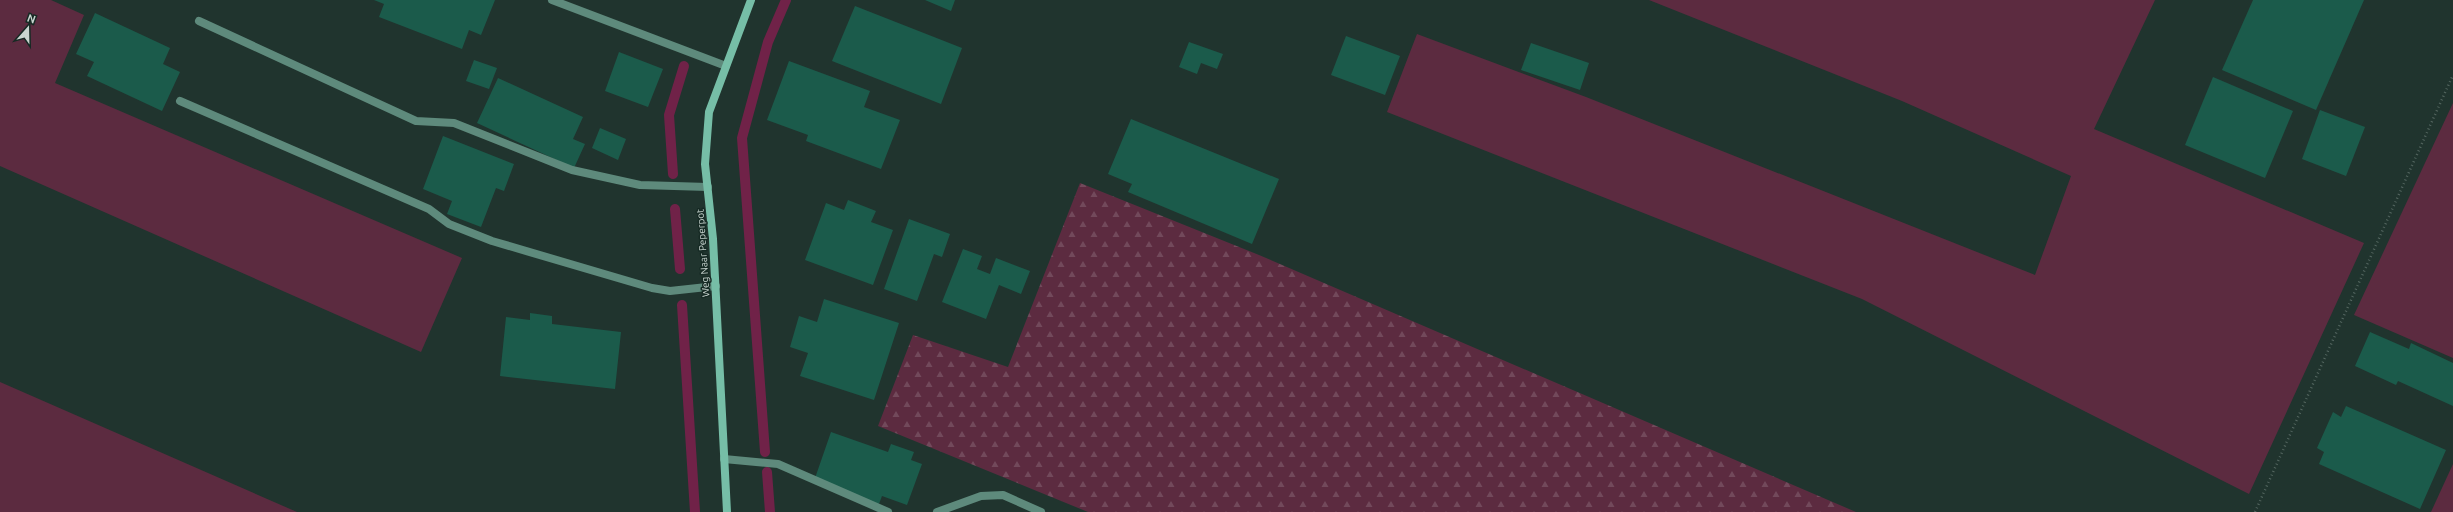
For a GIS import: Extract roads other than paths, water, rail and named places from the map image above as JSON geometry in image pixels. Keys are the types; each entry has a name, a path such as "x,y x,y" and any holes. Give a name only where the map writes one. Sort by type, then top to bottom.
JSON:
{"street":[{"path":"552,0 726,66"},
{"name":"Weg Naar Peperpot","path":"727,512 716,286 705,164 709,112 751,0"},
{"path":"199,21 416,121 454,123 572,170 640,185 708,187"},
{"path":"180,101 429,209 449,224 492,241 652,288 670,291 716,286"},
{"path":"724,459 778,464 888,512"},
{"path":"937,512 981,496 997,495 1014,499 1041,512"}],"waterway":[{"path":"765,452 742,138 768,42 786,0"},
{"path":"673,174 669,115 684,66"},
{"path":"675,209 680,269"},
{"path":"682,305 695,512"},
{"path":"767,472 770,512"}]}
